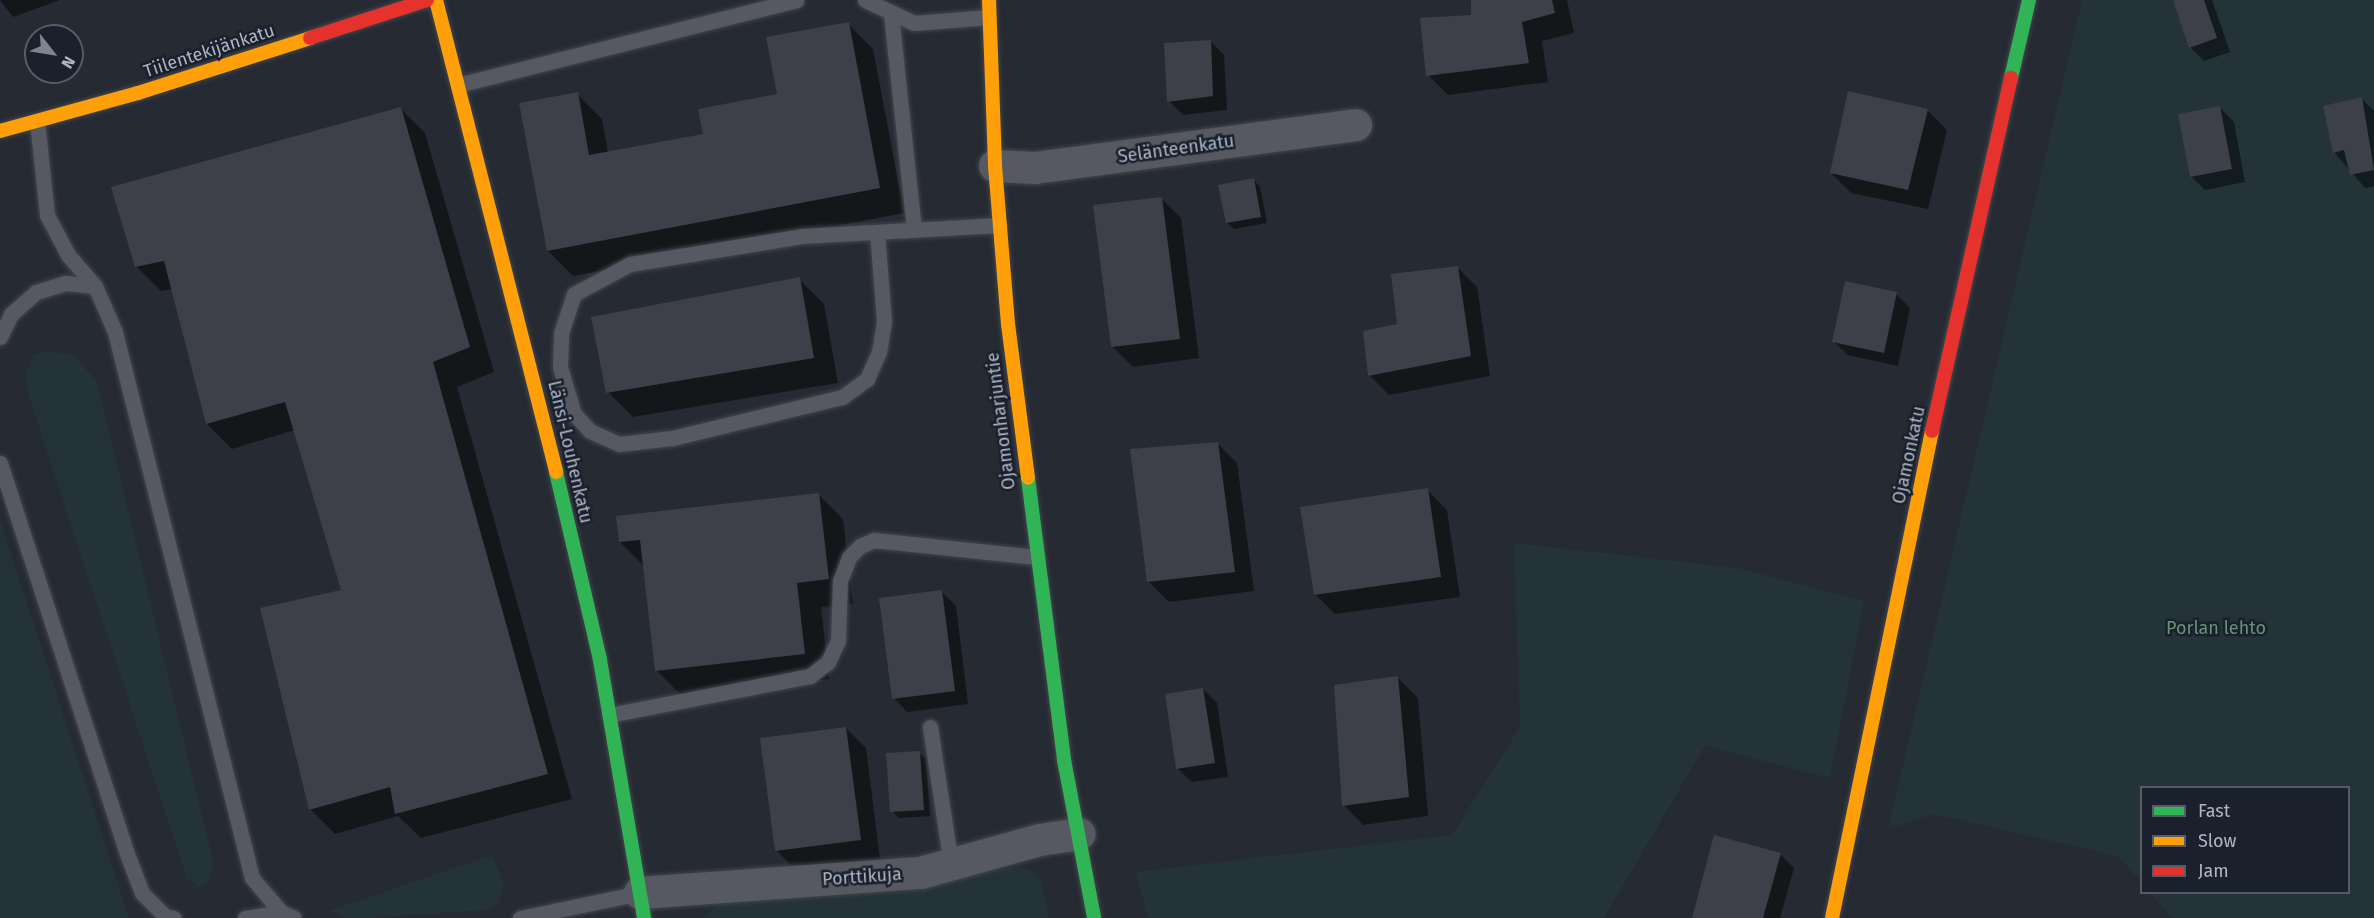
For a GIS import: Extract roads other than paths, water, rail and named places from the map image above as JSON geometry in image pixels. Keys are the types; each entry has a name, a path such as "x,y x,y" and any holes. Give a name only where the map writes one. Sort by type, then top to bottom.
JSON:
{"street":[{"name":"Tiilentekijänkatu","path":"0,131 138,93 427,0"},
{"name":"Länsi-Louhenkatu","path":"436,0 539,398 600,660 642,906"},
{"name":"Ojamonharjuntie","path":"989,0 995,166 1035,557 1064,759 1080,834 1094,918"},
{"name":"Ojamonkatu","path":"1832,918 1944,372 2029,0"},
{"name":"Selänteenkatu","path":"995,166 1035,168 1356,125"},
{"name":"Porttikuja","path":"642,906 921,873 1040,840 1080,834"}],"lane":[{"path":"458,86 796,0"},
{"path":"865,0 914,23 989,17"},
{"path":"891,14 914,230"},
{"path":"37,121 47,215 68,255 95,285 115,332 252,878 287,915"},
{"path":"877,232 884,321 879,352 867,379 842,397 672,438 619,444 590,431 574,414 560,367 561,333 574,294 630,264 802,236 1000,225"},
{"path":"0,337 11,314 36,292 65,283 95,285"},
{"path":"539,398 566,391"},
{"path":"0,463 142,893 165,916 174,918"},
{"path":"609,715 810,676 828,662 838,641 840,581 849,557 860,546 874,540 1035,557"},
{"path":"930,727 951,866"},
{"path":"520,918 642,906"},
{"path":"245,918 287,915"}],"park label":[{"name":"Porlan lehto","path":"2216,628"}]}
